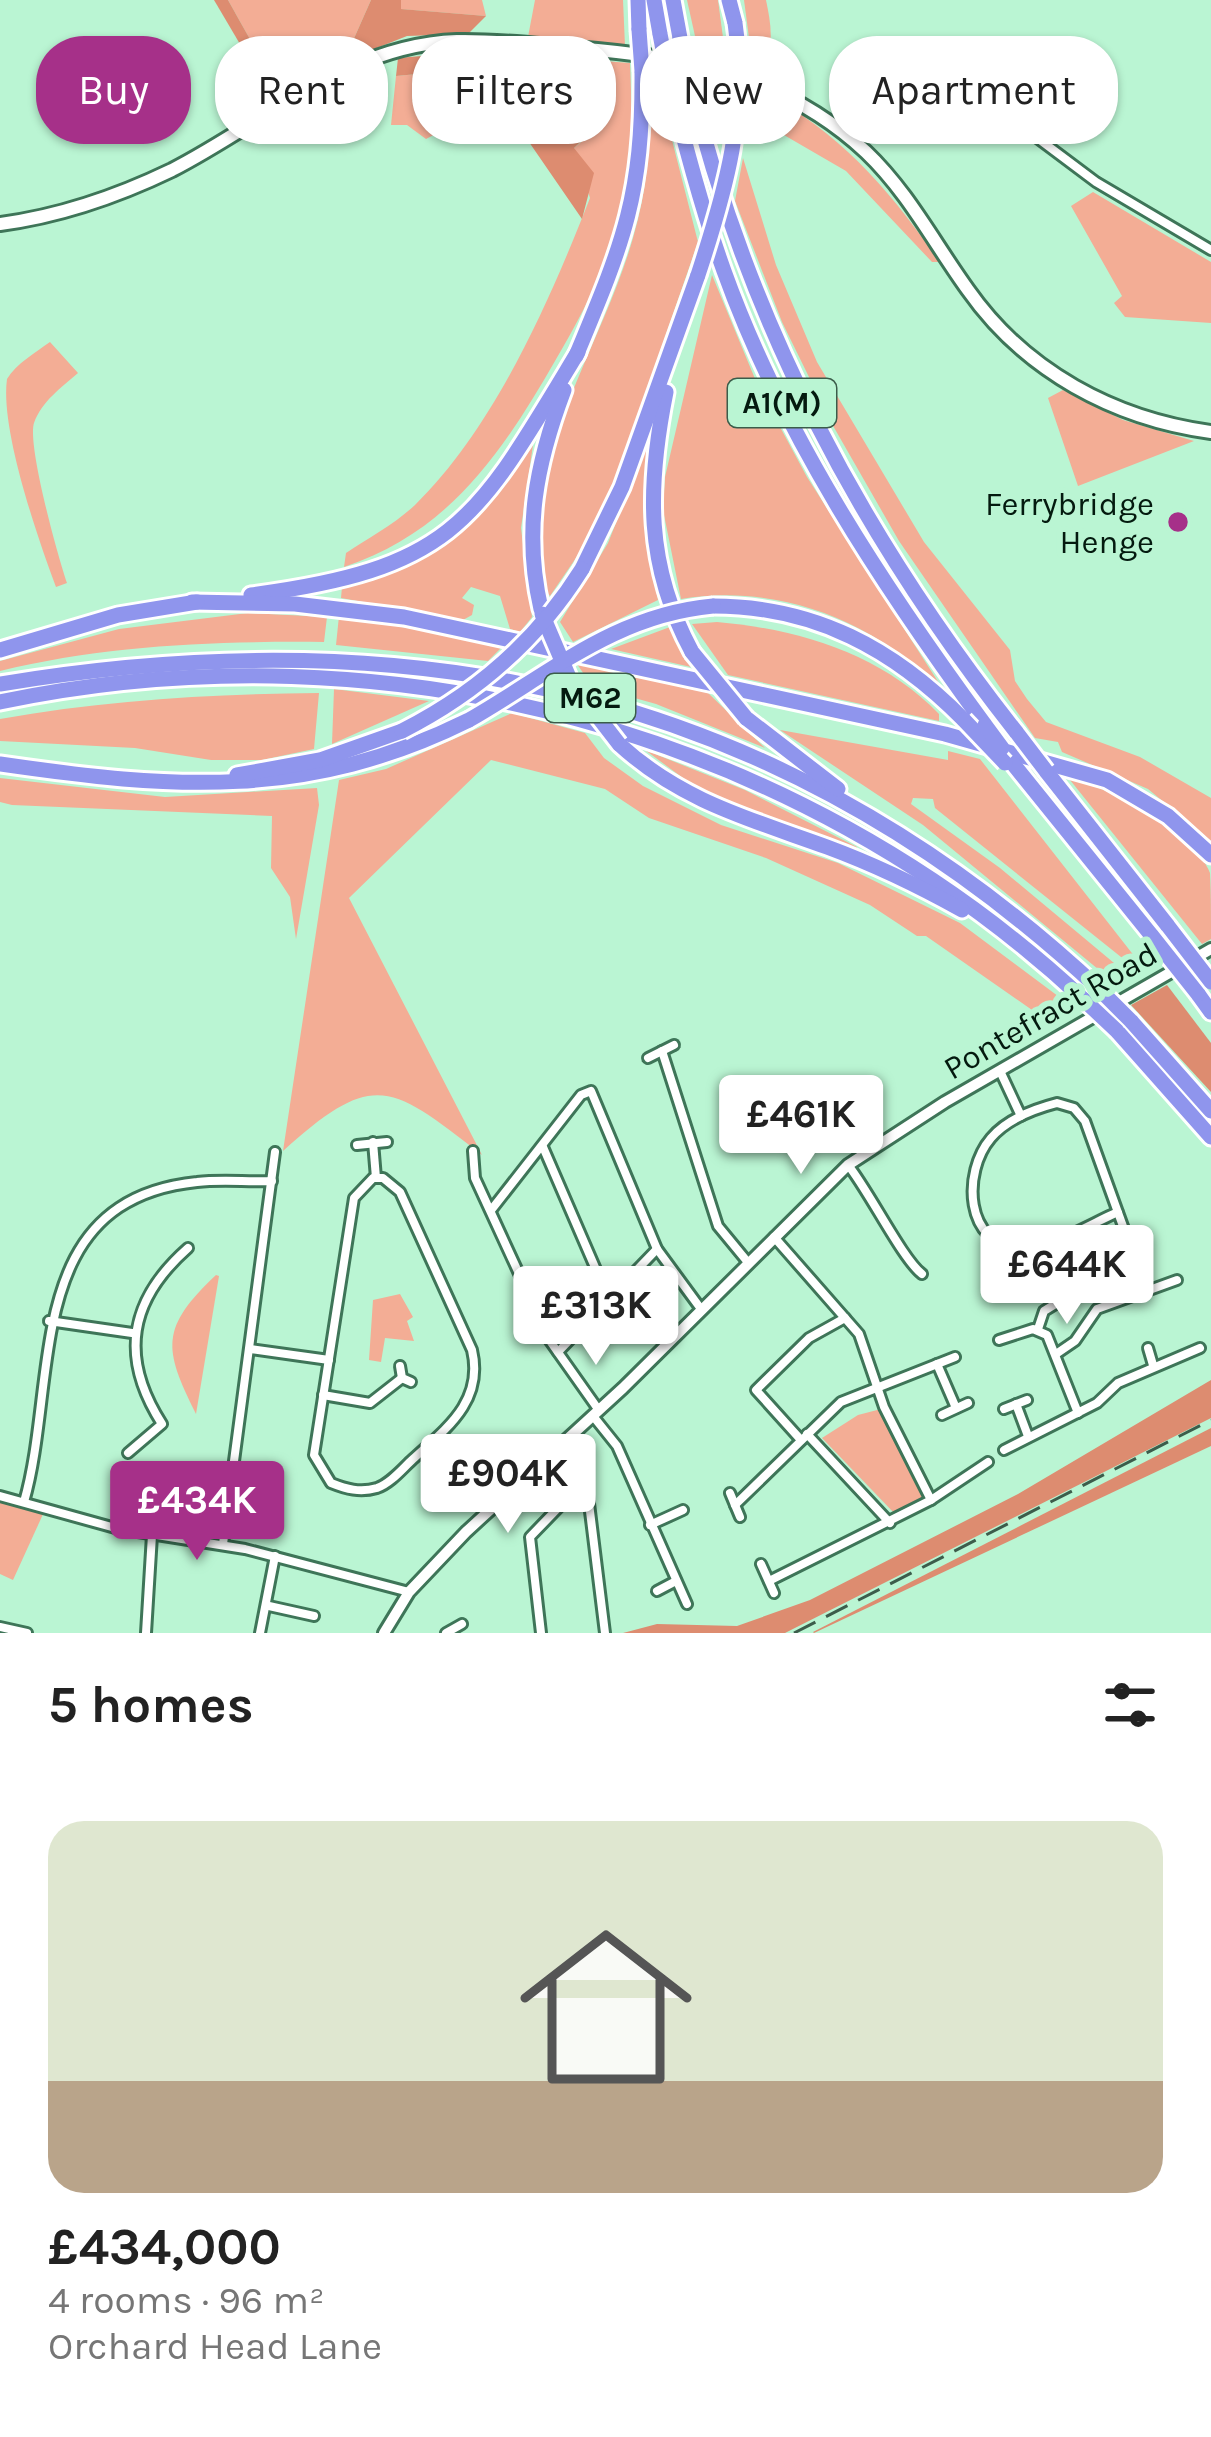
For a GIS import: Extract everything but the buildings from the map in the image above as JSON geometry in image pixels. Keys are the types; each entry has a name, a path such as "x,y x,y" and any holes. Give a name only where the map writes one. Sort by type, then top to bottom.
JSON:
{"highway":[{"path":"638,0 641,158 630,223 578,352 534,487 531,548 541,609 572,682 619,744 693,799 854,858 1022,946"},
{"name":"A1(M)","path":"654,0 668,76 725,274 784,406 863,547 1010,764 1152,936 1207,986"},
{"name":"A1(M)","path":"674,0 689,80 742,258 798,394 876,534 1017,733 1168,926 1207,986 1211,1012"},
{"path":"220,777 320,760 401,731 455,701 504,664 546,619 582,569 622,488 674,348 736,145 740,80 736,23 729,0"},
{"path":"674,348 652,466 651,522 665,594 692,652 746,718 913,845"},
{"path":"0,650 118,615 338,584 417,556 458,523 500,476 578,352"},
{"path":"192,602 295,604 404,616 965,739 1107,780 1168,816 1211,855"},
{"path":"0,764 198,786 292,778 365,761 469,720 611,631 661,614 713,606 798,614 851,634 899,663 1010,764"},
{"name":"M62","path":"0,684 117,665 290,657 448,670 531,683 608,702 709,736 826,791 998,904 1101,992 1211,1137"},
{"name":"M62","path":"0,702 139,680 289,674 392,682 539,708 676,749 806,805 937,882 1084,1000 1124,1026 1211,1111"},
{"path":"0,764 220,777 365,761"}],"main road":[{"path":"0,224 107,199 218,143 340,71 410,46 511,43 670,57 727,70 799,102 863,150 911,205 985,312 1045,368 1116,408 1211,432"}],"street":[{"path":"1045,144 1096,182 1211,250"},
{"name":"Pontefract Road","path":"384,1633 409,1592 848,1165 1211,949"},
{"path":"648,1058 674,1045"},
{"path":"662,1051 718,1226 746,1260"},
{"path":"1000,1071 1021,1116"},
{"path":"492,1209 580,1095 591,1091 657,1250 701,1309"},
{"path":"1118,1212 1032,1247 1003,1245 988,1236 973,1202 976,1164 992,1138 1021,1116 1057,1103 1082,1114 1118,1212 1130,1246 1137,1295"},
{"path":"373,1142 376,1178"},
{"path":"357,1145 387,1142"},
{"path":"543,1147 607,1295"},
{"path":"473,1151 475,1178 558,1352 617,1446 687,1604"},
{"path":"223,1544 275,1152"},
{"path":"848,1165 881,1208 910,1265 922,1274"},
{"path":"376,1178 400,1192 472,1350 472,1392 458,1418 383,1486 362,1490 331,1483 316,1465 354,1198 376,1178"},
{"path":"24,1502 34,1467 49,1322 67,1266 87,1240 147,1193 196,1182 272,1181"},
{"path":"772,1235 859,1334 884,1407 931,1500"},
{"path":"128,1454 162,1424 136,1369 132,1333 151,1286 188,1248"},
{"path":"558,1352 607,1295 657,1250"},
{"path":"909,1280 910,1265"},
{"path":"1056,1354 1075,1341 1097,1310 1177,1280"},
{"path":"1038,1329 1044,1311 1065,1298"},
{"path":"845,1318 809,1338 756,1390 890,1522"},
{"path":"49,1322 132,1333"},
{"path":"1038,1329 1056,1354 1078,1413"},
{"path":"999,1340 1038,1329"},
{"path":"1148,1348 1153,1365"},
{"path":"1004,1450 1078,1413 1153,1365 1200,1348"},
{"path":"250,1349 329,1360"},
{"path":"735,1504 841,1402 955,1357"},
{"path":"938,1364 956,1408"},
{"path":"323,1395 370,1402 406,1380 400,1366"},
{"path":"1004,1409 1027,1400"},
{"path":"942,1415 968,1403"},
{"path":"1016,1404 1028,1436"},
{"path":"562,1443 586,1479 605,1633"},
{"path":"769,1581 931,1500 988,1462"},
{"path":"541,1633 530,1537 586,1479"},
{"path":"730,1493 740,1517"},
{"path":"0,1496 152,1535 275,1556 409,1592"},
{"path":"650,1525 683,1510"},
{"path":"146,1633 152,1535"},
{"path":"260,1633 275,1556"},
{"path":"761,1564 774,1593"},
{"path":"657,1591 676,1581"},
{"path":"268,1606 314,1616"},
{"path":"446,1633 462,1624"},
{"path":"0,1627 27,1633"}],"shaded area":[{"path":"214,0 228,0 248,36 235,36"},
{"path":"228,0 371,0 355,36 248,36"},
{"path":"371,0 401,0 401,9 486,16 468,34 407,36 388,44 388,36 355,36"},
{"path":"401,0 482,0 486,16 400,9"},
{"path":"535,0 623,0 625,46 616,45 616,36 528,36"},
{"path":"687,0 718,0 723,36 695,36"},
{"path":"744,0 766,0 770,36 749,36"},
{"path":"412,57 412,75 396,76 398,58"},
{"path":"616,62 630,63 632,119 622,210 594,288 565,343 514,427 469,485 414,533 344,567 346,553 415,505 444,474 518,360 590,198 574,148 616,144"},
{"path":"412,75 412,129 391,125 396,76"},
{"path":"805,118 829,136 829,144 838,144 879,183 940,262 932,262 846,171 800,144 805,144"},
{"path":"530,144 578,144 574,148 594,173 582,219"},
{"path":"649,144 673,144 698,242 617,476 580,552 550,596 543,584 541,562 546,477 570,397 633,238"},
{"path":"743,158 776,265 817,362 924,542 1010,650 1015,681 1027,699 1046,722 1140,757 1211,798 1211,841 1148,789 1062,752 1058,742 1035,738 899,541 832,424 782,322 735,201"},
{"path":"1093,192 1211,262 1211,323 1125,317 1114,303 1122,296 1071,206"},
{"path":"712,275 758,386 807,477 944,691 887,645 823,613 754,597 681,599 663,510 665,477"},
{"path":"50,342 78,373 47,401 34,423 39,476 67,583 56,587 22,483 6,400 7,379"},
{"path":"1063,390 1123,420 1194,441 1078,486 1048,398"},
{"path":"535,431 521,528 532,617 520,632 510,629 500,596 471,587 462,598 474,605 472,615 463,620 341,598 342,587 407,561 452,527"},
{"path":"651,435 643,510 658,600 573,642 560,622 608,543"},
{"path":"248,613 327,617 324,642 160,646 0,671 0,661 119,629"},
{"path":"339,616 504,645 488,661 336,645"},
{"path":"717,622 808,638 865,660 916,693 939,714 939,721 728,675 692,624"},
{"path":"670,627 691,667 611,649"},
{"path":"577,664 706,691 765,748 656,704 592,686"},
{"path":"334,689 429,701 332,744"},
{"path":"319,693 314,749 262,760 211,760 135,748 0,741 0,719 40,712 159,699"},
{"path":"512,713 585,733 604,758 643,786 721,825 838,863 960,923 1078,1011 1052,1024 926,936 917,936 870,905 766,858 649,818 605,789 491,760 349,898 482,1155 425,1113 383,1096 362,1097 340,1107 283,1151 339,780 386,769"},
{"path":"780,730 948,760 948,751 980,759 1142,966 1131,965 935,808 933,799 913,798 911,804 1000,868 1120,968 1126,980 1121,988 923,825"},
{"path":"645,750 745,790 857,847 856,852 680,783 683,778"},
{"path":"1066,775 1147,813 1200,856 1210,873 1211,939 1202,944"},
{"path":"0,778 165,797 317,788 319,805 296,939 290,897 271,868 272,816 12,805 0,802"},
{"path":"1167,985 1211,1043 1211,1092 1131,1005"},
{"path":"216,1275 196,1414 177,1372 173,1340 185,1310"},
{"path":"400,1294 413,1317 407,1321 414,1341 385,1338 381,1362 369,1360 373,1300"},
{"path":"1211,1380 1211,1418 785,1633 623,1633 657,1624 737,1626 810,1600 1018,1494"},
{"path":"881,1409 926,1498 895,1514 822,1438 858,1415"},
{"path":"1211,1428 1211,1446 813,1632"},
{"path":"0,1500 44,1512 13,1580 0,1574"}],"railway":[{"path":"794,1633 1211,1420"}],"place":[{"name":"Ferrybridge Henge","path":"1178,522"}]}
